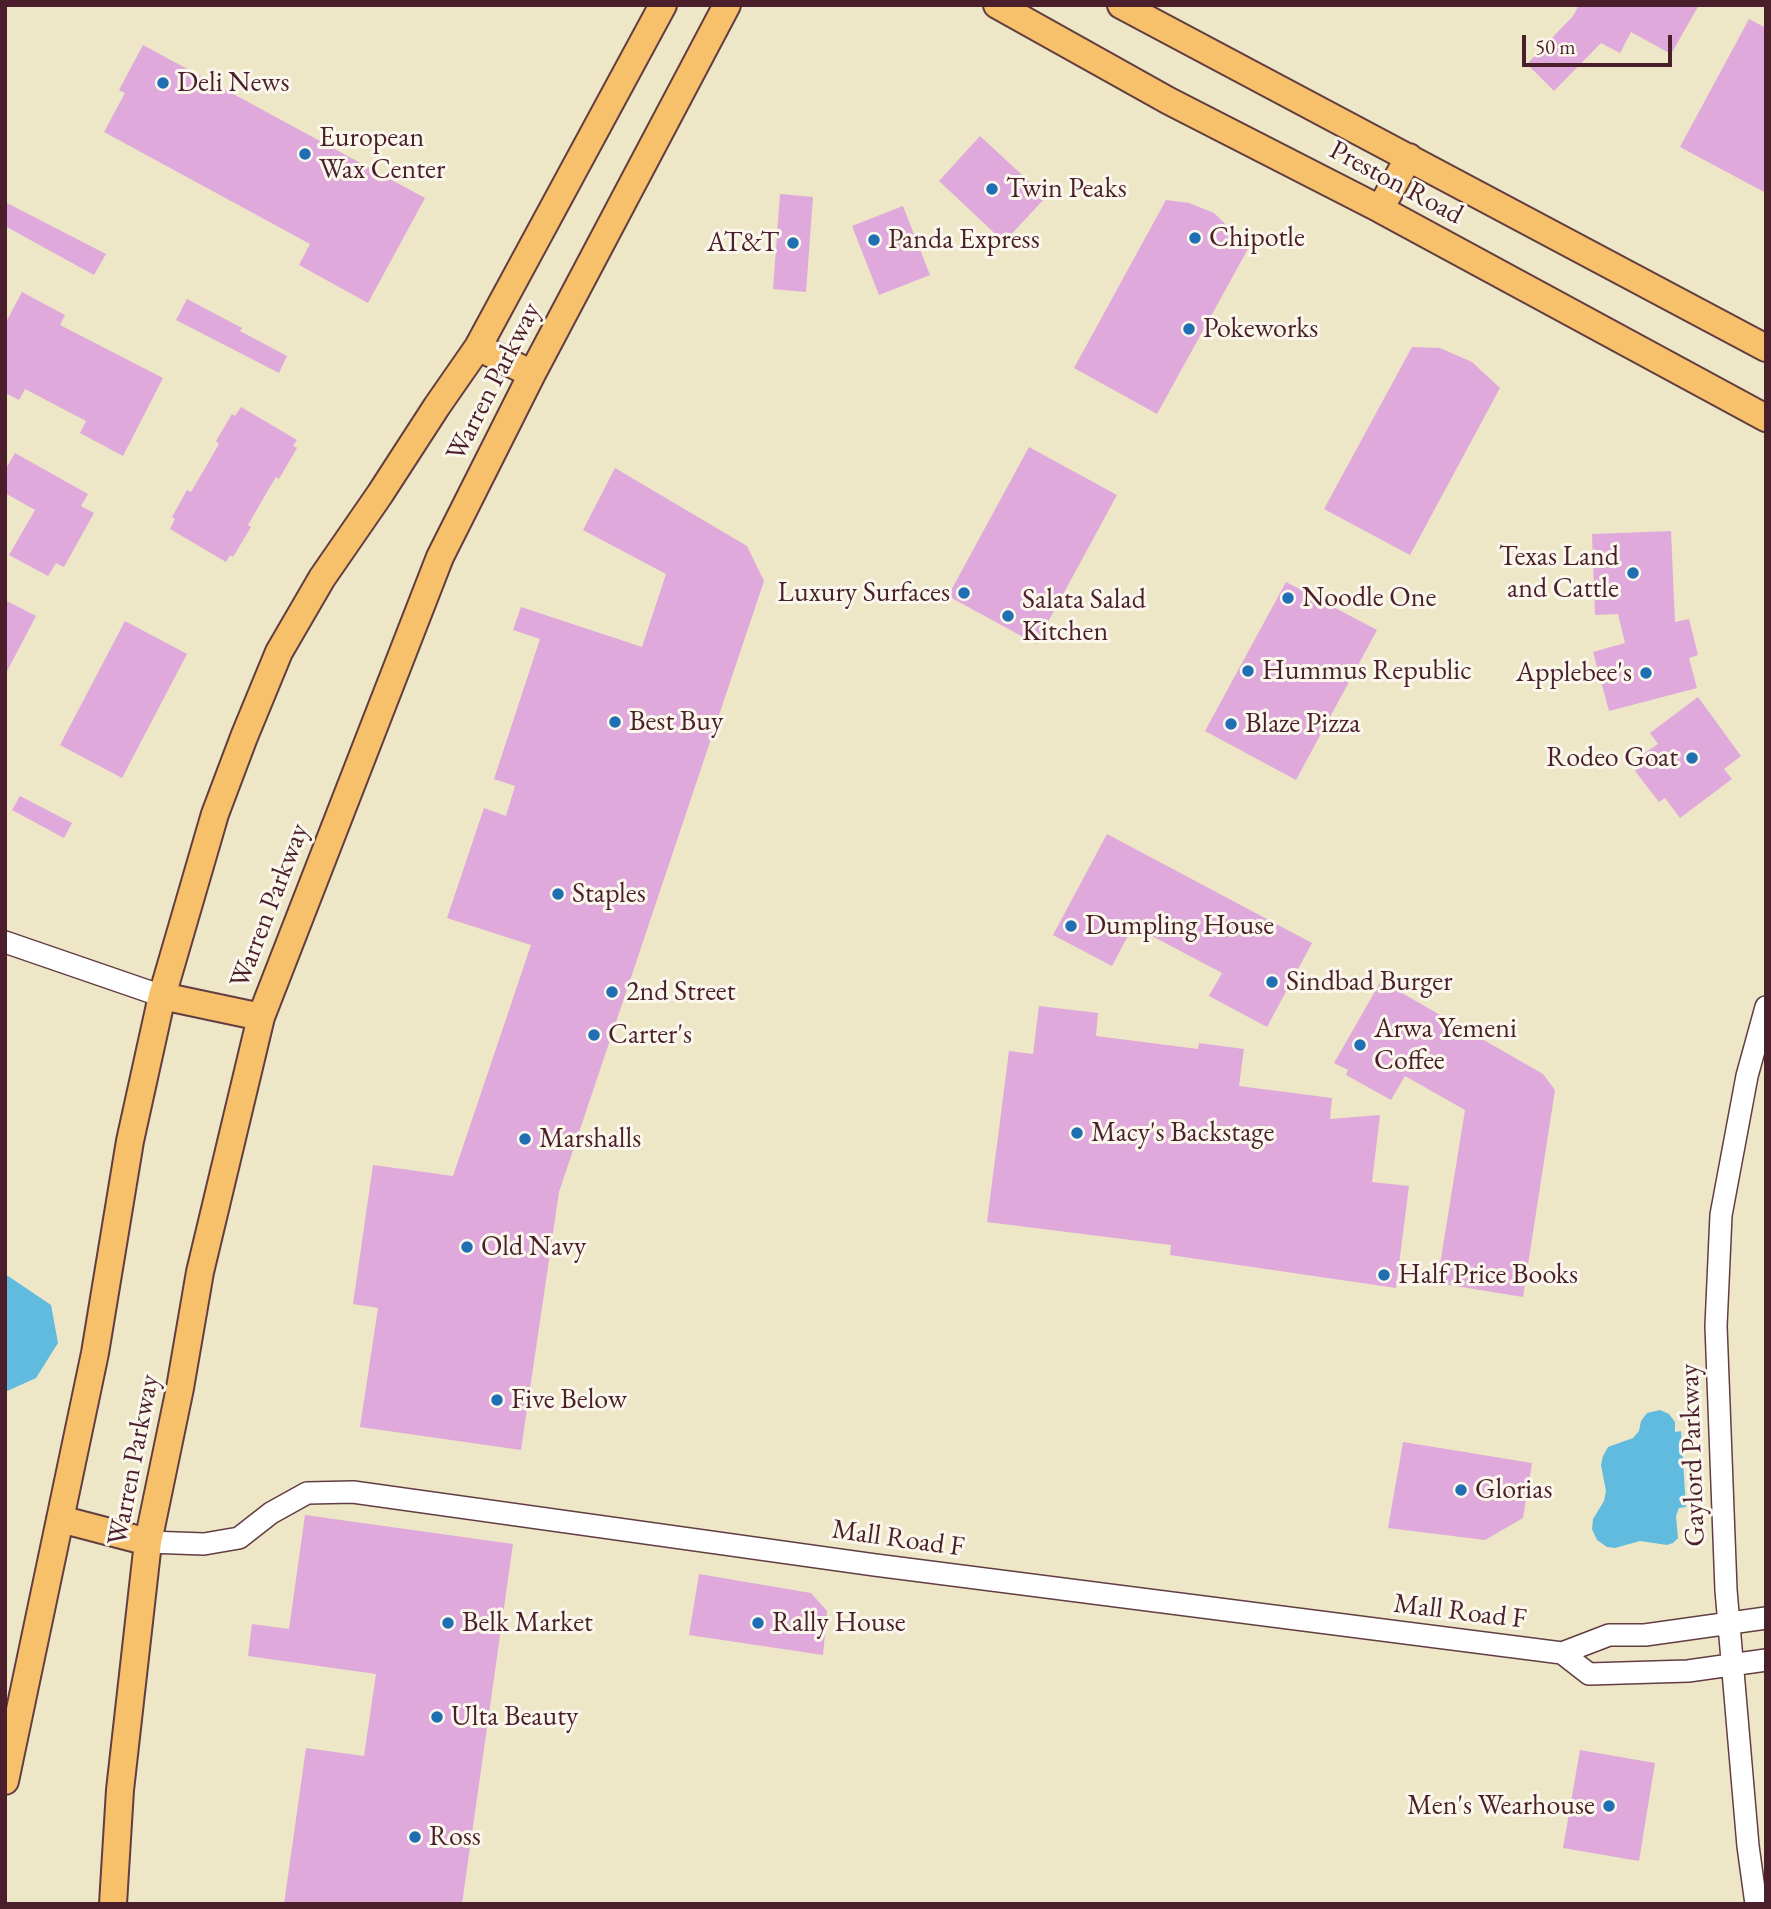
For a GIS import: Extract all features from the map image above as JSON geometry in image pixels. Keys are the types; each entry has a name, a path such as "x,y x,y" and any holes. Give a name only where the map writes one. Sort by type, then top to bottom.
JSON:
{"main road":[{"name":"Warren Parkway","path":"5,1781 95,1353 132,1130 162,996 215,814 279,652 322,578 478,347 663,5"},
{"name":"Warren Parkway","path":"113,1904 120,1790 148,1542 180,1388 200,1272 261,1017 440,557 532,374 727,5"},
{"name":"Preston Road","path":"997,5 1180,107 1380,209 1766,418"},
{"name":"Preston Road","path":"1121,5 1766,348"},
{"path":"1380,209 1409,157"},
{"path":"478,347 532,374"},
{"path":"162,996 261,1017"},
{"path":"60,1519 148,1542"}],"street":[{"path":"5,942 162,996"},
{"name":"Gaylord Parkway","path":"1756,1904 1748,1846 1729,1623 1716,1358 1717,1262 1721,1215 1756,1079 1766,1007"},
{"name":"Mall Road F","path":"148,1542 204,1544 239,1538 271,1513 307,1493 353,1492 887,1566 1562,1653 1609,1635 1645,1635 1766,1618"},
{"name":"Mall Road F","path":"1562,1653 1589,1674 1688,1671 1766,1660"}],"water":[{"path":"5,1274 51,1305 58,1343 36,1378 5,1392"},
{"path":"1660,1410 1669,1414 1675,1422 1675,1432 1681,1431 1686,1507 1679,1508 1676,1516 1678,1538 1667,1545 1640,1541 1615,1548 1607,1547 1597,1540 1592,1529 1593,1519 1604,1501 1606,1491 1601,1465 1603,1456 1608,1447 1633,1438 1647,1413"}],"building":[{"path":"1579,5 1699,5 1671,54 1631,32 1620,53 1601,43 1554,91 1527,64 1573,16"},
{"path":"1749,19 1766,28 1766,193 1680,147"},
{"path":"143,45 425,198 368,303 299,265 310,244 104,132 125,93 119,90"},
{"name":"Twin Peaks","path":"980,136 1046,197 1004,242 939,181"},
{"name":"AT&T","path":"780,194 813,197 806,292 773,289"},
{"path":"1166,200 1189,203 1214,213 1249,247 1157,414 1074,368"},
{"path":"5,202 106,254 94,275 5,226"},
{"path":"903,206 930,275 879,295 852,226"},
{"path":"22,292 65,315 60,325 163,378 123,456 80,433 86,421 25,389 19,400 5,393 5,324"},
{"path":"187,299 287,356 279,373 176,320"},
{"path":"1412,347 1440,348 1472,362 1500,388 1410,555 1324,509"},
{"path":"241,407 297,440 293,446 297,448 279,479 276,477 267,492 233,557 230,555 226,562 170,529 175,519 172,517 187,490 191,492 219,444 216,441 232,414 235,416"},
{"path":"1029,447 1117,495 1036,644 948,596"},
{"path":"15,453 88,494 81,506 94,513 64,567 56,563 48,576 9,555 35,510 5,493 5,470"},
{"path":"615,468 747,546 764,581 559,1192 521,1450 360,1427 378,1308 353,1304 373,1165 453,1176 531,945 447,918 484,808 506,816 515,786 494,779 540,639 513,630 521,607 642,647 666,574 583,530"},
{"path":"1671,531 1675,622 1689,619 1698,655 1689,658 1697,688 1609,711 1593,652 1625,643 1618,614 1595,615 1592,534"},
{"path":"1286,582 1377,630 1296,780 1205,731"},
{"path":"5,600 36,616 5,675"},
{"path":"125,621 187,654 122,778 60,745"},
{"name":"Rodeo Goat","path":"1698,697 1741,756 1724,769 1732,779 1680,818 1665,798 1659,802 1635,771 1648,761 1643,754 1658,744 1650,733"},
{"path":"20,796 72,823 64,838 12,810"},
{"path":"1107,834 1312,943 1267,1027 1209,996 1222,973 1133,926 1112,966 1053,935"},
{"path":"1381,981 1543,1074 1555,1090 1523,1297 1437,1283 1465,1110 1405,1076 1391,1100 1346,1075 1348,1070 1334,1063"},
{"path":"1039,1006 1098,1013 1096,1036 1198,1049 1199,1043 1244,1049 1239,1086 1332,1098 1330,1119 1380,1115 1372,1182 1409,1186 1396,1288 1170,1255 1171,1245 987,1222 1009,1051 1033,1054"},
{"name":"Glorias","path":"1403,1442 1532,1463 1523,1518 1485,1540 1388,1528"},
{"path":"305,1515 513,1544 462,1904 284,1904 306,1748 364,1756 376,1674 248,1656 252,1624 289,1629"},
{"name":"Rally House","path":"699,1574 811,1593 827,1611 823,1655 689,1635"},
{"name":"Men's Wearhouse","path":"1580,1750 1655,1763 1639,1861 1563,1848"}],"place":[{"name":"Deli News","path":"163,83"},
{"name":"European Wax Center","path":"305,154"},
{"name":"Twin Peaks","path":"992,189"},
{"name":"Chipotle","path":"1195,238"},
{"name":"Panda Express","path":"874,240"},
{"name":"AT&T","path":"793,243"},
{"name":"Pokeworks","path":"1189,329"},
{"name":"Texas Land and Cattle","path":"1633,573"},
{"name":"Luxury Surfaces","path":"964,593"},
{"name":"Noodle One","path":"1288,598"},
{"name":"Salata Salad Kitchen","path":"1008,616"},
{"name":"Hummus Republic","path":"1248,671"},
{"name":"Applebee's","path":"1646,673"},
{"name":"Best Buy","path":"615,722"},
{"name":"Blaze Pizza","path":"1231,724"},
{"name":"Rodeo Goat","path":"1692,758"},
{"name":"Staples","path":"558,894"},
{"name":"Dumpling House","path":"1071,926"},
{"name":"Sindbad Burger","path":"1272,982"},
{"name":"2nd Street","path":"612,992"},
{"name":"Carter's","path":"594,1035"},
{"name":"Arwa Yemeni Coffee","path":"1360,1045"},
{"name":"Macy's Backstage","path":"1077,1133"},
{"name":"Marshalls","path":"525,1139"},
{"name":"Old Navy","path":"467,1247"},
{"name":"Half Price Books","path":"1384,1275"},
{"name":"Five Below","path":"497,1400"},
{"name":"Glorias","path":"1461,1490"},
{"name":"Belk Market","path":"448,1623"},
{"name":"Rally House","path":"758,1623"},
{"name":"Ulta Beauty","path":"437,1717"},
{"name":"Men's Wearhouse","path":"1609,1806"},
{"name":"Ross","path":"415,1837"}]}
